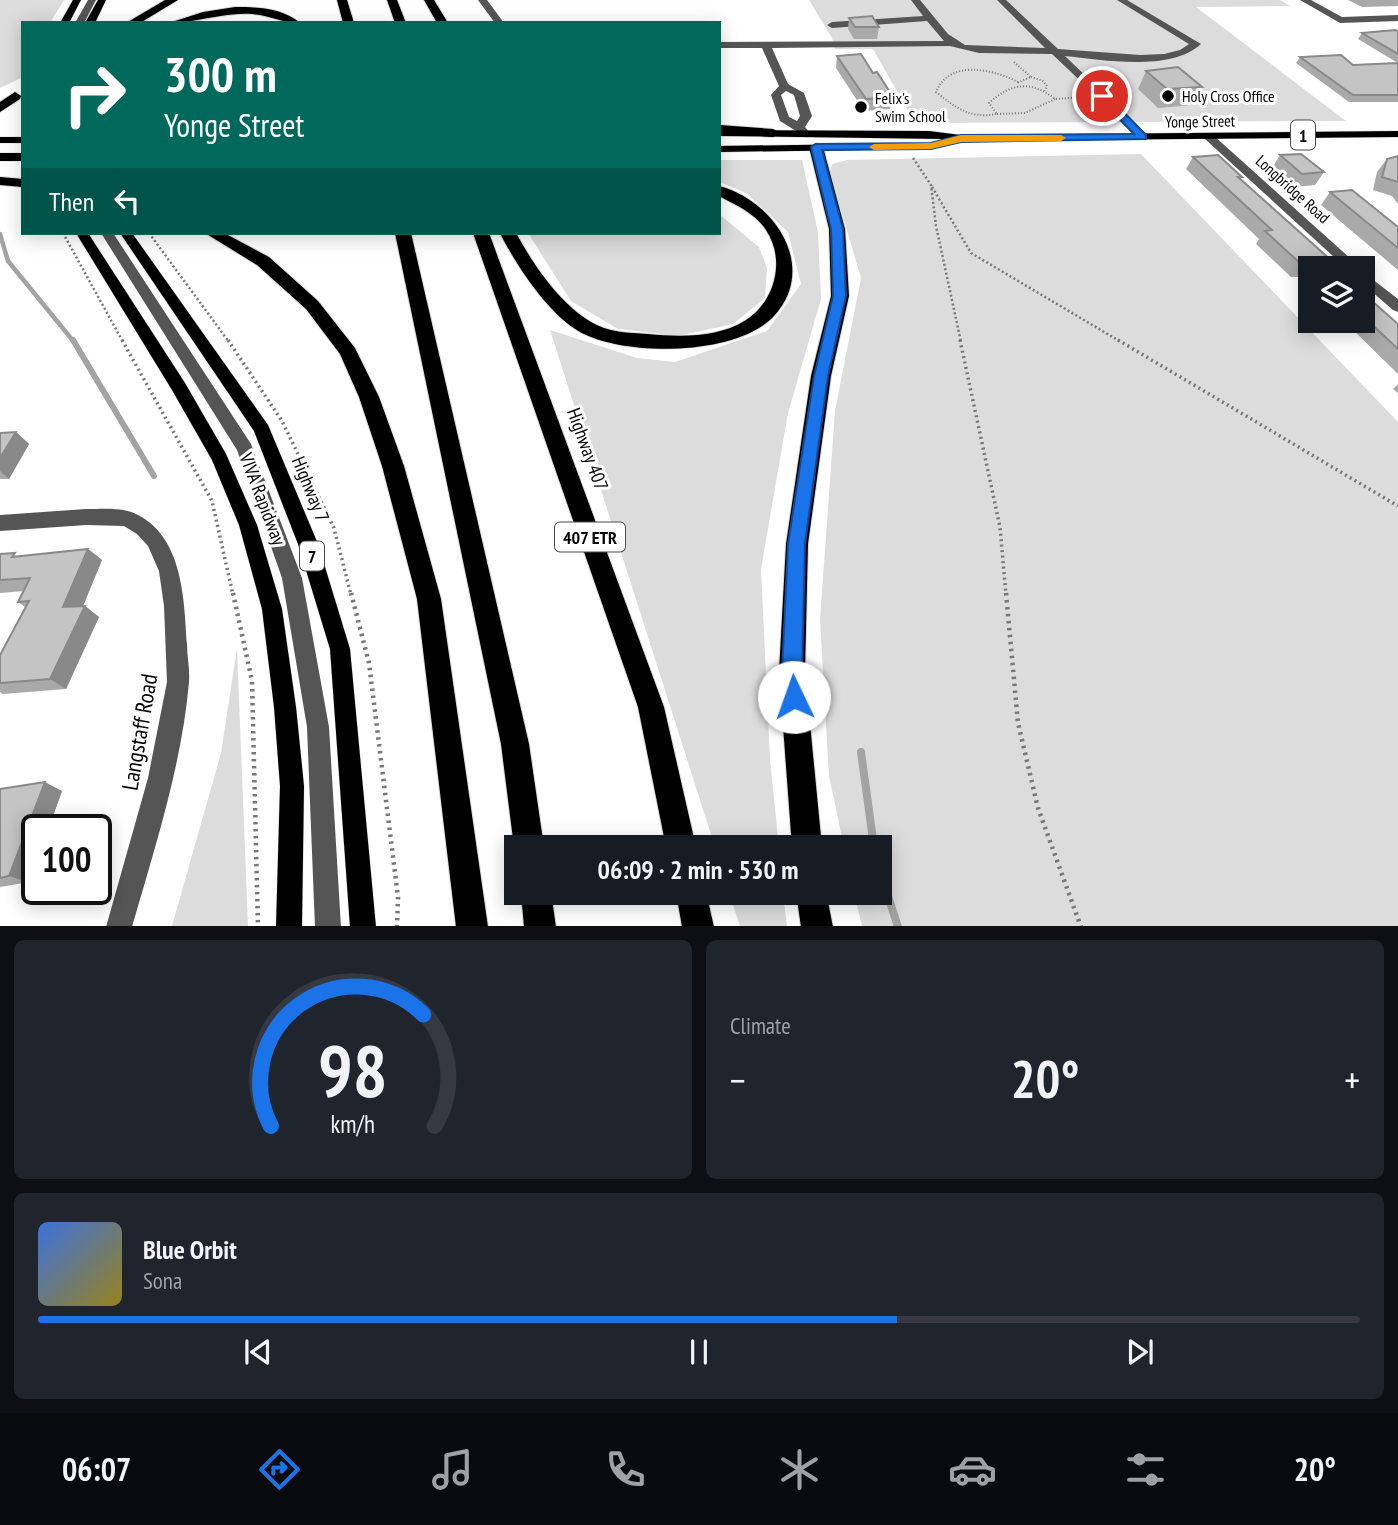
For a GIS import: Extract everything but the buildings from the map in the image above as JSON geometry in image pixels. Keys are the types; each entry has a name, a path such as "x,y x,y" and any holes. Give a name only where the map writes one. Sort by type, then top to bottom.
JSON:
{"highway":[{"path":"135,21 173,0"},
{"path":"342,0 348,21"},
{"path":"392,0 400,21"},
{"path":"429,0 442,21"},
{"path":"182,21 216,12 249,11 275,14 291,21"},
{"path":"0,108 15,96"},
{"path":"721,131 774,133"},
{"path":"806,135 837,229 840,296 821,376 797,544 792,672 806,835"},
{"path":"0,181 21,183"},
{"path":"509,235 550,294 584,327 624,338 675,344 718,339 762,319 783,290 785,259 773,227 754,209 721,191"},
{"path":"216,235 262,261 312,305 348,352 369,397 393,466 429,598 472,926"},
{"path":"403,235 515,744 527,835"},
{"name":"Highway 407","path":"482,235 651,707 678,835"},
{"path":"538,905 540,926"},
{"path":"694,905 698,926"},
{"path":"813,905 817,926"}],"main road":[{"path":"65,21 77,0"},
{"path":"91,21 103,0"},
{"name":"Yonge Street","path":"774,133 906,146 931,146 961,138"},
{"name":"Yonge Street","path":"721,149 806,135 929,134 961,138 1398,134"},
{"path":"0,140 21,140"},
{"path":"0,157 21,157"},
{"path":"83,235 186,399 219,459 248,525 272,608 285,707 292,786 289,926"},
{"name":"Highway 7","path":"127,235 262,429 309,544 340,649 363,926"}],"street":[{"path":"80,21 92,0"},
{"path":"482,0 498,21"},
{"path":"915,0 952,43"},
{"path":"721,45 817,44 885,47 952,43 977,49 1000,48 1090,57 1168,56 1189,51 1196,44 1121,0"},
{"path":"1304,0 1340,20 1398,18"},
{"path":"1004,1 1143,137"},
{"path":"832,25 932,18"},
{"path":"766,44 784,86 799,93 806,116 806,135"},
{"path":"784,86 776,94 783,119 806,135"},
{"name":"Longbridge Road","path":"1209,136 1341,256"},
{"name":"VIVA Rapidway","path":"108,235 245,449 292,578 318,727 328,926"},
{"path":"1375,287 1398,307"},
{"name":"Langstaff Road","path":"0,523 124,517 151,535 162,551 168,570 173,596 178,685 150,821 119,926"}],"path":[{"path":"1000,48 1031,77 1043,81 1047,86 1045,91"},
{"path":"1055,99 1045,91 1017,84 1001,74 963,71 945,76 937,84 936,92 966,115 982,117 1025,113 1044,107 1055,99 1102,96"},
{"path":"997,114 989,103 1001,92 1031,77"},
{"path":"906,146 971,253 1398,506"},
{"path":"931,186 936,226 1000,527 1018,723 1038,808 1082,926"},
{"path":"64,235 212,501 252,681 258,926"}],"shaded area":[{"path":"0,0 64,0 51,21 21,21 21,78 0,88"},
{"path":"809,0 1280,0 1290,6 1196,7 1346,121 915,123 873,49 835,49 832,38"},
{"path":"1141,154 1298,318 1298,333 1313,333 1398,422 1398,926 862,926 857,905 892,905 892,835 841,835 829,776 820,620 835,411 861,278 830,173 832,164 847,160"},
{"path":"721,160 802,160 818,232 821,299 788,413 761,569 770,760 778,835 711,835 550,330 637,358 675,362 767,331 801,284 788,232 746,193 721,183"},
{"path":"721,216 759,247 767,268 765,298 733,324 678,336 618,329 571,301 529,235 721,235"},
{"path":"237,648 248,926 172,926 221,753"},
{"path":"733,905 784,905 787,926 740,926"}],"waterway":[{"path":"0,234 8,261 74,342"},
{"path":"73,340 154,476"},
{"path":"861,752 872,835"},
{"path":"891,905 898,926"}],"slow traffic":[{"path":"874,147 931,146 961,138 1061,138"}],"place":[{"name":"Holy Cross Office","path":"1168,96"},
{"name":"Felix's Swim School","path":"861,107"}],"route":[{"path":"794,697 792,672 797,544 821,376 840,296 837,229 816,147 931,146 961,138 1143,137 1102,96"}]}
